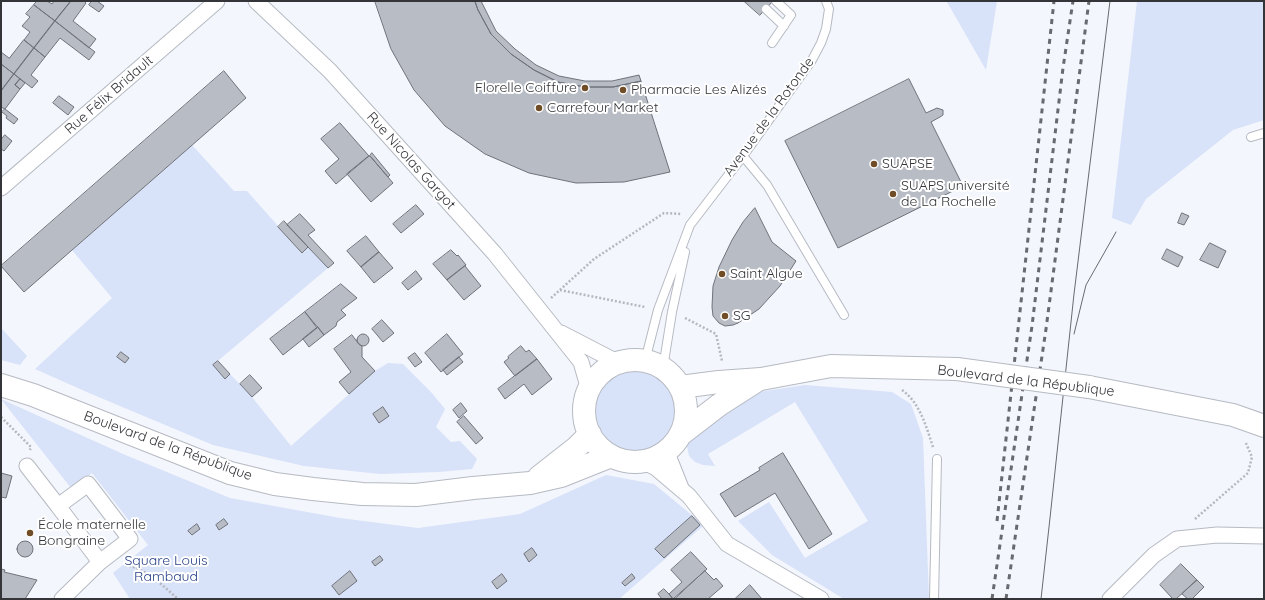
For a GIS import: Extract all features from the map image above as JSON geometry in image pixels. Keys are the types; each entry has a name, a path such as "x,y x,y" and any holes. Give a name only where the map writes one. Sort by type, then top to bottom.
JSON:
{"main road":[{"path":"636,360 654,365 673,377 680,387 686,403 685,423 676,441 658,457 642,462 626,461 611,456 599,446 590,434 585,423 585,400 589,390 600,373 608,367 618,363 636,360"},
{"name":"Boulevard de la République","path":"680,387 761,379 831,366 957,369 1090,387 1233,415 1264,426"},
{"name":"Boulevard de la République","path":"676,441 719,406 761,379"},
{"name":"Boulevard de la République","path":"1,385 33,395 230,472 275,484 362,494 416,495 530,483 561,476 611,456"},
{"path":"530,483 576,448 590,434"}],"street":[{"name":"Rue Félix Bridault","path":"1,188 217,1"},
{"name":"Rue Nicolas Gargot","path":"256,1 330,71 495,254 581,362 589,390"},
{"name":"Rue Nicolas Gargot","path":"557,331 618,363"},
{"path":"676,441 667,451 682,491"},
{"path":"642,462 656,468 689,496 727,544 821,599"},
{"path":"27,466 100,562"},
{"path":"58,506 88,484 130,539 100,562 62,599"},
{"path":"1110,599 1154,555 1177,539 1216,535 1264,536"}],"lane":[{"path":"772,43 791,15 776,1"},
{"name":"Avenue de la Rotonde","path":"654,365 658,310 690,225 743,156 812,60 821,43 826,29 828,9 826,1"},
{"path":"766,9 784,26"},
{"path":"1251,137 1264,134"},
{"path":"743,156 767,185 844,315"},
{"name":"Avenue de la Rotonde","path":"654,365 672,312 690,225"},
{"path":"934,599 937,459"}],"path":[{"path":"539,309 594,260 664,214 698,214"},
{"path":"899,388 911,396 923,418 937,459"},
{"path":"1184,539 1194,520 1248,473 1252,457 1233,415"},
{"path":"1,417 31,446 27,466"},
{"path":"100,562 132,566 152,577 178,599"}],"green space":[{"path":"945,1 997,1 986,70 947,2"},
{"path":"1137,1 1264,1 1264,120 1233,130 1146,199 1131,225 1112,218"},
{"path":"192,145 234,191 247,191 302,253 308,247 328,268 213,365 225,378 230,374 252,397 291,446 375,371 388,363 403,364 431,392 445,409 436,427 451,442 460,441 477,459 472,469 439,472 380,474 304,466 213,445 35,369 112,298 72,250"},
{"path":"1,328 27,356 20,365 1,360"},
{"path":"635,360 654,364 671,375 682,392 686,411 682,430 671,447 654,458 635,462 616,458 599,447 588,430 584,411 588,392 599,375 616,364"},
{"path":"805,385 892,392 911,404 923,438 929,599 844,599 772,555 738,521 769,502 805,558 868,521 795,402 708,454 715,466 703,465 695,462 689,456 687,446 698,428 758,392"},
{"name":"Square Louis Rambaud","path":"1,399 123,454 230,498 340,518 418,528 520,514 606,475 654,484 704,525 619,599 130,599 113,573 148,545 92,473 71,488"}],"building":[{"path":"37,1 47,1 52,4 54,1 71,1 55,21 34,5"},
{"path":"71,1 84,1 86,3 73,21 96,39 89,48 55,21"},
{"path":"92,1 97,1 104,6 99,12 89,5"},
{"name":"Carrefour Market","path":"375,1 475,1 478,10 491,34 511,54 534,70 558,82 585,87 613,87 641,81 670,172 624,182 576,183 529,173 485,154 445,126 414,90 391,49"},
{"path":"475,1 481,1 496,31 515,49 536,65 559,76 585,81 612,81 639,75 641,81 613,87 585,87 558,82 534,70 511,54 491,34 478,10"},
{"path":"744,1 773,1 760,15"},
{"path":"34,5 55,21 34,48 24,40 30,32 22,26 30,17 26,14"},
{"path":"55,21 95,52 89,60 60,38 45,57 34,48"},
{"path":"24,40 34,48 14,74 1,64 1,52 9,58"},
{"path":"34,48 45,57 31,75 38,81 32,88 14,74"},
{"path":"1,64 14,74 1,91"},
{"path":"224,71 246,98 24,292 1,266"},
{"path":"14,74 20,79 15,85 20,89 5,109 1,107 1,91"},
{"path":"20,79 25,83 20,89 15,85"},
{"name":"SUAPSE","path":"909,79 926,113 937,108 943,110 943,115 931,122 963,186 838,248 785,141"},
{"path":"59,96 74,107 68,115 53,103"},
{"path":"5,109 18,119 14,124 6,118 7,116 2,112"},
{"path":"340,123 369,156 336,184 325,171 339,159 321,139"},
{"path":"5,135 12,141 4,151 1,149 1,140"},
{"path":"372,153 390,175 388,177 370,156"},
{"path":"369,156 393,183 371,202 347,174"},
{"path":"416,205 424,214 401,233 393,224"},
{"path":"755,208 772,242 796,261 780,286 759,309 738,323 725,326 719,323 713,316 713,286 719,267 732,240 743,222"},
{"path":"1182,213 1189,216 1184,225 1178,223"},
{"path":"300,214 315,230 308,235 334,263 328,268 287,225"},
{"path":"284,221 308,247 302,253 278,227"},
{"path":"366,236 379,252 361,267 347,251"},
{"path":"1210,243 1226,251 1218,268 1200,260"},
{"path":"1167,249 1183,257 1178,267 1162,259"},
{"path":"451,250 457,256 458,255 466,265 447,280 433,264"},
{"path":"379,252 393,268 374,283 361,267"},
{"path":"465,266 481,286 464,300 447,280"},
{"path":"416,271 422,279 408,290 402,283"},
{"path":"341,284 357,298 341,310 346,315 337,322 336,326 324,335 305,312"},
{"path":"305,312 317,328 283,355 270,339"},
{"path":"382,320 394,333 383,342 372,329"},
{"path":"318,327 324,335 309,347 303,339"},
{"path":"361,334 365,334 369,340 365,346 361,346 357,342 357,338"},
{"path":"447,334 463,354 441,372 425,353"},
{"path":"352,335 362,346 362,357 375,371 349,394 339,382 351,372 334,349"},
{"path":"521,346 526,352 529,350 537,359 515,376 504,362"},
{"path":"121,352 129,358 125,363 117,357"},
{"path":"415,353 422,362 415,367 408,358"},
{"path":"459,357 463,362 447,375 443,370"},
{"path":"537,359 552,379 532,395 524,384 505,399 498,389"},
{"path":"218,361 230,374 225,379 213,365"},
{"path":"250,375 262,388 252,397 240,384"},
{"path":"461,403 467,411 459,418 453,410"},
{"path":"383,407 389,416 379,423 373,414"},
{"path":"464,416 483,438 476,444 457,422"},
{"path":"783,453 832,534 809,549 775,493 735,517 720,494 760,470 759,468"},
{"path":"1,473 12,476 6,498 1,497"},
{"path":"692,516 700,525 664,558 655,549"},
{"path":"224,519 228,524 219,530 216,525"},
{"path":"197,524 200,529 192,535 188,531"},
{"path":"25,541 32,546 33,549 28,556 25,557 18,552 17,549 22,542"},
{"path":"532,548 537,555 529,562 524,554"},
{"path":"691,552 707,569 673,599 669,594 682,582 671,570"},
{"path":"380,556 383,560 375,566 372,562"},
{"path":"1181,564 1197,580 1176,599 1173,599 1160,585"},
{"path":"1,569 5,570 4,572 37,580 25,599 1,599"},
{"path":"350,571 357,581 339,595 332,586"},
{"path":"705,571 714,580 716,578 723,586 708,599 675,599"},
{"path":"502,574 507,581 497,589 492,582"},
{"path":"632,574 635,578 625,586 622,583"},
{"path":"1197,580 1204,587 1192,599 1188,599 1182,594"},
{"path":"750,585 762,599 735,599"},
{"path":"664,589 673,599 662,599 658,594"}],"tram line":[{"path":"1041,599 1074,294 1110,1"},
{"path":"1074,334 1086,285 1116,232"}],"railway":[{"path":"997,521 1054,1"},
{"path":"992,599 1032,326 1063,68 1073,1"},
{"path":"1006,599 1046,329 1089,1"}],"place":[{"name":"Florelle Coiffure","path":"585,88"},
{"name":"Pharmacie Les Alizés","path":"623,90"},
{"name":"Carrefour Market","path":"539,108"},
{"name":"SUAPSE","path":"874,164"},
{"name":"SUAPS université de La Rochelle","path":"893,194"},
{"name":"Saint Algue","path":"722,274"},
{"name":"SG","path":"725,316"},
{"name":"École maternelle Bongraine","path":"30,533"}]}
